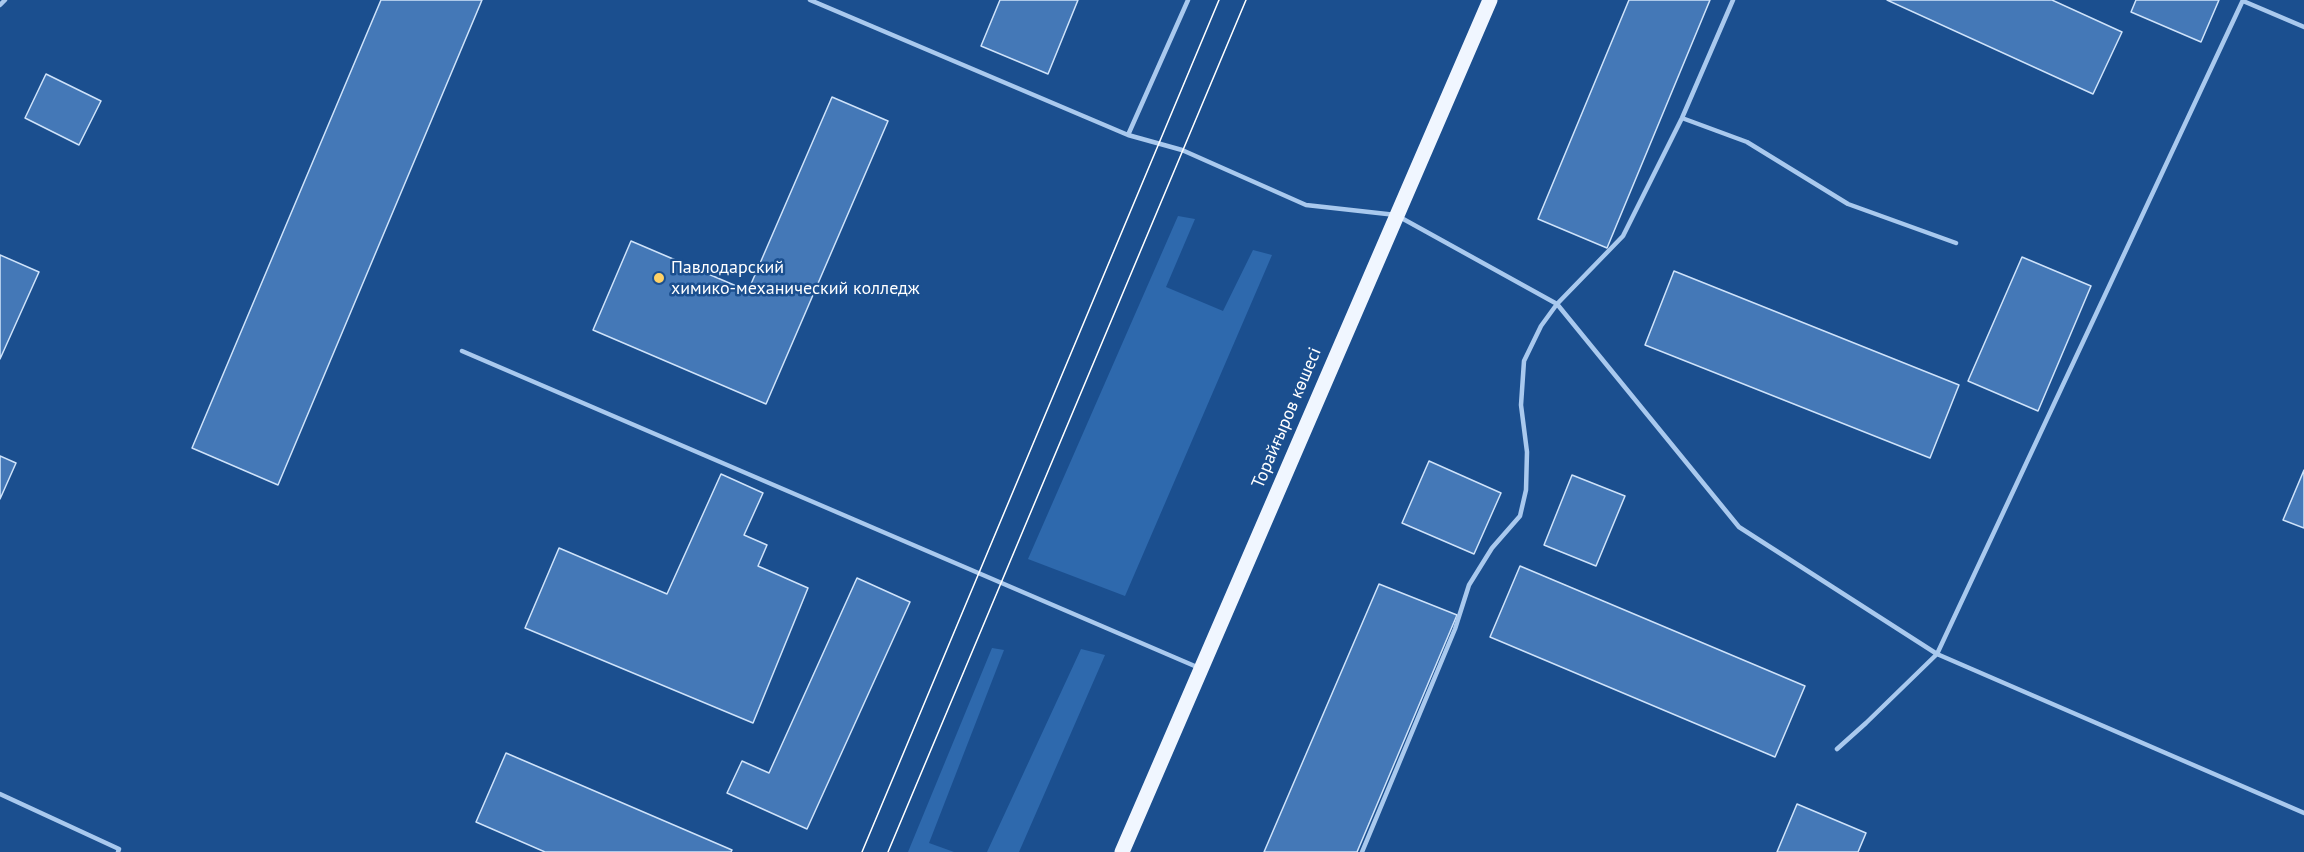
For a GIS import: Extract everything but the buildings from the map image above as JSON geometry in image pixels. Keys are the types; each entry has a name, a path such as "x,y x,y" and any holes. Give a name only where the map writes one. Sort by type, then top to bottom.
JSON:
{"main road":[{"name":"Торайғыров көшесі","path":"1122,852 1490,0"}],"lane":[{"path":"0,5 5,0"},
{"path":"810,0 1128,135 1182,150 1306,205 1396,215 1557,304 1739,527 1937,654 2304,813"},
{"path":"1128,135 1188,0"},
{"path":"1362,852 1455,629 1469,585 1492,548 1520,516 1526,490 1527,461 1521,405 1524,361 1541,326 1557,304 1623,236 1682,118 1733,0"},
{"path":"1836,748 1866,723 1937,654 2243,0 2304,27"},
{"path":"1682,118 1747,142 1848,204 1956,243"},
{"path":"462,351 1200,668"},
{"path":"0,794 119,849 118,852"}],"shaded area":[{"path":"1178,216 1195,219 1166,287 1223,311 1253,250 1272,255 1125,596 1028,559"},
{"path":"992,648 1004,650 929,843 954,852 908,852"},
{"path":"1081,649 1105,655 1019,852 987,852"}],"tram line":[{"path":"862,852 1219,0"},
{"path":"888,852 1246,0"}],"place":[{"name":"Павлодарский химико-механический колледж","path":"659,278"}]}
